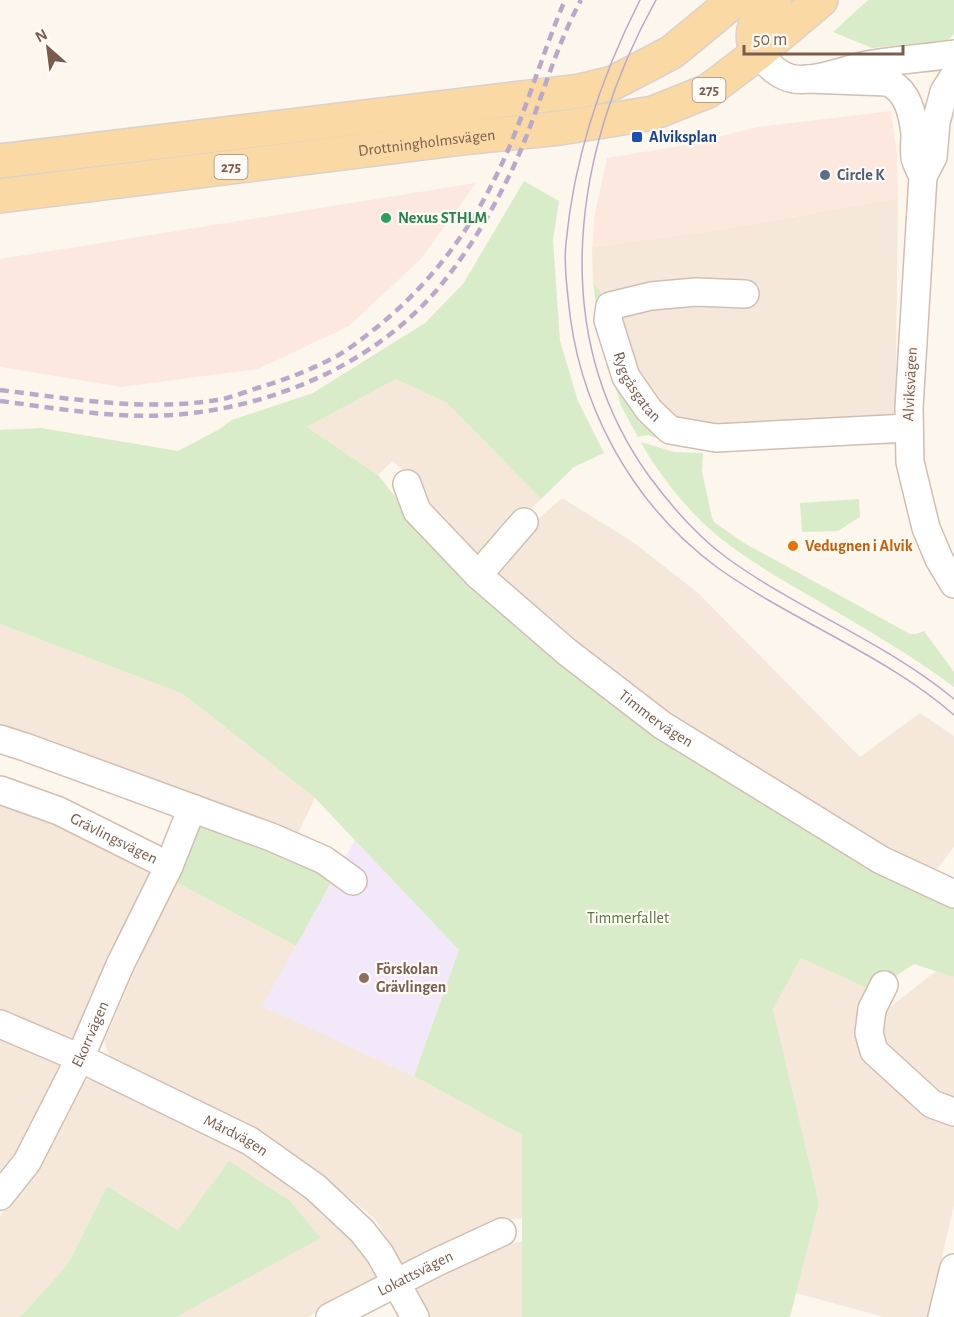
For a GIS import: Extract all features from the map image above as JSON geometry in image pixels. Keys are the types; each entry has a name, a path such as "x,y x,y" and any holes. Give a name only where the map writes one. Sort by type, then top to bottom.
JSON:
{"main road":[{"name":"Drottningholmsvägen","path":"0,161 580,91 613,83 672,51 735,0"},
{"path":"758,53 752,37 754,24 775,0"},
{"name":"Drottningholmsvägen","path":"0,196 560,128 653,113 708,91 821,0"}],"street":[{"path":"758,53 781,75 807,80 868,65 954,54"},
{"name":"Alviksvägen","path":"922,176 933,157 936,122 944,92 954,76"},
{"name":"Alviksvägen","path":"807,80 887,82 897,85 910,110 915,133 915,158 922,176 908,428 910,462 926,528 947,556 954,584"},
{"name":"Ryggåsgatan","path":"745,294 696,292 651,296 610,306 608,320 626,378 649,410 670,430 716,438 908,428"},
{"name":"Timmervägen","path":"407,484 417,511 478,575 567,652 663,725 881,860 954,894"},
{"path":"478,575 524,522"},
{"path":"0,739 271,837 324,860 352,881"},
{"name":"Grävlingsvägen","path":"0,790 59,811 169,866 192,808"},
{"name":"Ekorrvägen","path":"0,1196 27,1162 80,1058 120,965 169,866"},
{"path":"884,985 872,1009 869,1033 874,1051 933,1104 954,1112"},
{"name":"Mårdvägen","path":"0,1024 80,1058 250,1141 315,1187 362,1231 380,1254 414,1317"},
{"name":"Lokattsvägen","path":"330,1317 437,1262 502,1232"},
{"path":"942,1317 954,1268"}],"shaded area":[{"path":"891,111 897,154 898,198 718,230 592,247 595,213 607,158 692,144 757,127"},
{"path":"476,183 420,260 349,326 258,369 121,387 0,367 0,259"},
{"path":"898,198 895,445 723,443 662,435 603,298 593,281 592,247 718,230"},
{"path":"396,379 447,403 541,499 476,565 432,522 429,502 411,476 392,461 378,475 307,427"},
{"path":"562,498 633,542 698,593 860,757 920,713 954,736 954,847 931,877 665,721 488,578 530,526"},
{"path":"0,624 183,694 315,798 295,840 0,728"},
{"path":"0,801 53,821 150,874 152,883 81,1036 69,1041 0,1012"},
{"name":"Förskolan Grävlingen","path":"355,840 459,950 414,1076 262,1006"},
{"path":"174,881 296,946 263,1006 414,1076 522,1135 522,1219 498,1219 406,1269 374,1218 317,1172 250,1126 110,1058 104,1041"},
{"path":"801,958 873,991 862,1019 954,1119 954,1205 928,1317 884,1317 796,1293 819,1203 773,1009"},
{"path":"936,971 954,977 954,1096 939,1090 891,1047 878,1030 884,1012"},
{"path":"0,1034 56,1058 66,1075 0,1186"},
{"path":"84,1080 101,1080 245,1148 356,1235 385,1277 308,1317 176,1317 320,1238 178,1230 107,1186 68,1264 20,1317 0,1317 0,1216 39,1167"},
{"path":"522,1242 522,1317 426,1317 416,1285 495,1244"}],"green space":[{"path":"868,0 954,0 954,34 948,40 872,48 833,32"},
{"name":"Timmerfallet","path":"524,181 559,201 553,240 560,341 578,401 604,453 574,467 541,499 447,403 396,379 307,427 378,475 409,514 751,794 873,872 954,909 954,977 914,964 873,991 801,958 773,1009 819,1203 790,1317 522,1317 522,1135 414,1076 459,950 315,798 183,694 0,624 0,430 41,428 178,451 232,420 313,393 425,323 463,284"},
{"path":"593,281 604,298 616,377 712,446 675,445 648,435 638,437 621,406 605,353"},
{"path":"641,442 674,452 703,453 702,471 714,522 744,543 910,634 924,631 954,672 954,687 886,641 766,570 719,537 676,493"},
{"path":"859,499 860,517 838,531 802,532 800,503"},
{"path":"198,821 321,869 333,879 296,946 174,881"},
{"path":"229,1161 289,1200 321,1238 176,1317 20,1317 68,1264 107,1186 178,1230"}],"tram line":[{"path":"640,0 613,58 591,118 575,180 566,243 566,277 573,337 596,413 614,449 635,482 659,514 687,542 718,568 747,587 869,656 927,693 954,715"},
{"path":"656,0 628,57 606,116 590,177 583,239 584,301 595,361 616,420 657,487 705,540 755,577 900,660 954,699"}],"railway":[{"path":"0,390 114,403 200,402 227,398 280,381 319,365 347,350 402,306 436,269 466,229 491,186 512,141 565,0"},
{"path":"0,401 129,415 172,415 209,411 281,392 316,378 350,361 381,341 410,318 436,291 456,266 482,226 516,162 560,45 581,0"}],"place":[{"name":"Alviksplan","path":"637,137"},
{"name":"Circle K","path":"825,175"},
{"name":"Nexus STHLM","path":"386,218"},
{"name":"Vedugnen i Alvik","path":"793,546"},
{"name":"Förskolan Grävlingen","path":"364,978"}]}
